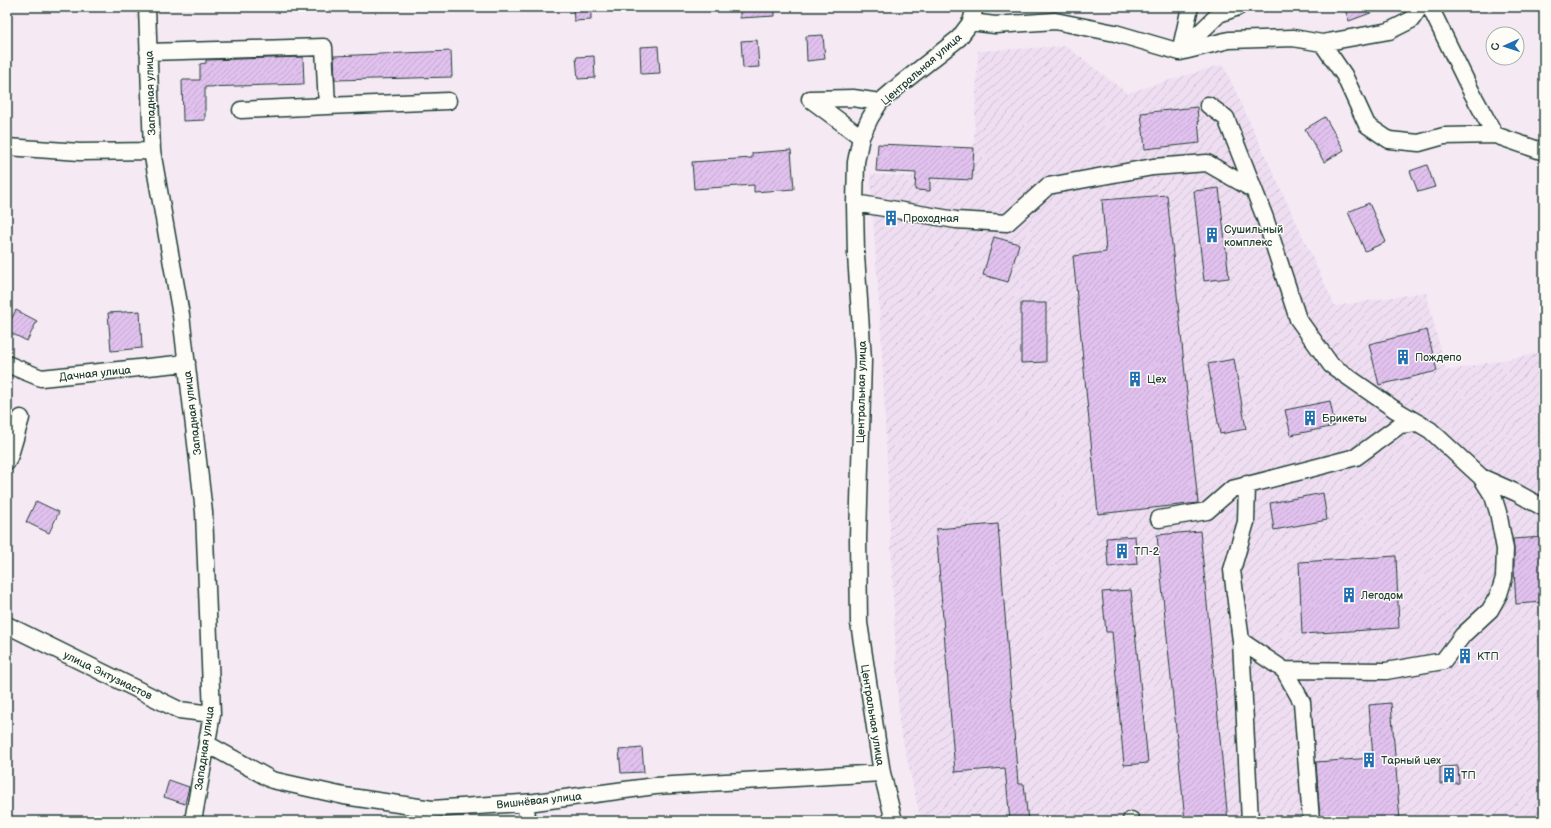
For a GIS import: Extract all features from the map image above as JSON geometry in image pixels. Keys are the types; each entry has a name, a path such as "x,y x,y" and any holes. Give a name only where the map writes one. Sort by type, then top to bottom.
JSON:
{"street":[{"name":"Западная улица","path":"147,7 152,151 181,315 204,512 212,714 193,821"},
{"path":"1180,52 1190,7"},
{"path":"1180,52 1219,14 1238,7"},
{"path":"973,14 995,24 1055,21 1115,33 1180,52 1229,40 1294,38 1322,43 1389,31 1411,20 1420,7"},
{"path":"1430,7 1495,135"},
{"name":"Центральная улица","path":"894,821 882,773 859,623 858,538 863,360 855,203 856,162 861,137 880,102 959,38 973,14"},
{"path":"1322,43 1344,74 1367,125 1389,140 1420,143 1444,136 1495,135 1544,152"},
{"path":"148,52 324,47 327,106"},
{"path":"861,137 810,99 853,98 880,102"},
{"path":"241,110 448,101"},
{"path":"1208,105 1226,118 1265,218 1298,319 1331,365 1394,409 1430,430 1481,477 1493,496 1498,512 1505,548 1504,578 1499,594 1490,610 1463,635 1443,662 1386,671 1284,670"},
{"path":"7,147 80,152 152,151"},
{"path":"855,203 956,220 1007,223 1048,186 1153,167 1207,163 1254,190"},
{"name":"Дачная улица","path":"7,364 41,378 187,363"},
{"path":"7,462 21,418"},
{"path":"1159,519 1207,511 1232,489 1247,484 1356,457 1400,425 1417,423"},
{"path":"1481,477 1517,493 1544,508"},
{"path":"1247,484 1246,522 1232,570 1241,641 1250,821"},
{"name":"улица Энтузиастов","path":"7,625 179,710 212,714"},
{"path":"1241,641 1284,670 1302,702 1311,821"},
{"name":"Вишнёвая улица","path":"206,744 272,780 344,796 432,809 526,803 655,786 882,773"},
{"path":"526,803 527,821"}],"shaded area":[{"path":"1066,46 1127,93 1223,64 1335,306 1426,292 1446,371 1544,352 1544,821 921,821 899,723 881,333 870,174 972,180 978,51"}],"building":[{"path":"573,7 591,7 591,20 574,21"},
{"path":"740,7 775,7 775,16 740,18"},
{"path":"1344,7 1383,7 1384,8 1349,21"},
{"path":"823,35 825,59 807,61 806,36"},
{"path":"757,40 759,67 743,68 741,41"},
{"path":"658,46 660,73 641,74 640,47"},
{"path":"451,51 452,77 335,80 334,56"},
{"path":"594,56 595,78 578,79 576,57"},
{"path":"303,57 304,84 205,87 205,120 183,121 182,80 200,80 200,64 206,63 206,60"},
{"path":"1197,107 1200,143 1145,149 1141,113"},
{"path":"1325,117 1344,150 1324,162 1305,129"},
{"path":"878,144 974,148 972,180 930,178 930,191 915,190 916,173 876,171"},
{"path":"791,150 794,189 754,192 754,185 694,189 692,162 752,158 752,153"},
{"path":"1427,165 1435,187 1418,192 1410,171"},
{"name":"Сушильный комплекс","path":"1219,188 1229,278 1204,281 1194,191"},
{"name":"Цех","path":"1167,195 1198,503 1098,514 1073,256 1106,252 1102,200"},
{"path":"1369,203 1386,242 1365,251 1348,212"},
{"path":"994,237 1019,244 1008,282 983,275"},
{"path":"1021,303 1046,303 1046,362 1021,363"},
{"path":"16,310 37,321 27,341 7,331 7,327"},
{"path":"140,311 142,348 111,351 108,313"},
{"name":"Пождепо","path":"1427,330 1437,371 1379,385 1369,344"},
{"path":"1234,359 1246,429 1220,434 1208,364"},
{"name":"Брикеты","path":"1330,401 1335,426 1291,435 1285,410"},
{"path":"1323,493 1327,520 1274,530 1270,503"},
{"path":"36,501 59,512 49,533 26,522"},
{"path":"998,524 1018,784 1024,784 1028,821 1010,821 1005,768 955,772 936,529"},
{"path":"1200,531 1228,821 1185,821 1157,535"},
{"name":"ТП-2","path":"1135,536 1137,564 1108,567 1106,538"},
{"path":"1544,537 1544,602 1516,604 1513,539"},
{"name":"Легодом","path":"1396,556 1399,628 1302,634 1299,562"},
{"path":"1131,590 1148,763 1124,765 1112,632 1106,632 1102,592"},
{"name":"Тарный цех","path":"1391,703 1400,821 1320,821 1316,762 1373,758 1369,705"},
{"path":"642,748 644,772 621,773 619,750"},
{"name":"ТП","path":"1458,766 1459,783 1440,784 1440,767"},
{"path":"169,780 189,787 185,804 164,797"}],"place":[{"name":"Проходная","path":"891,218"},
{"name":"Сушильный комплекс","path":"1212,235"},
{"name":"Пождепо","path":"1403,357"},
{"name":"Цех","path":"1135,379"},
{"name":"Брикеты","path":"1310,418"},
{"name":"ТП-2","path":"1122,551"},
{"name":"Легодом","path":"1349,595"},
{"name":"КТП","path":"1465,656"},
{"name":"Тарный цех","path":"1369,760"},
{"name":"ТП","path":"1449,775"}]}
